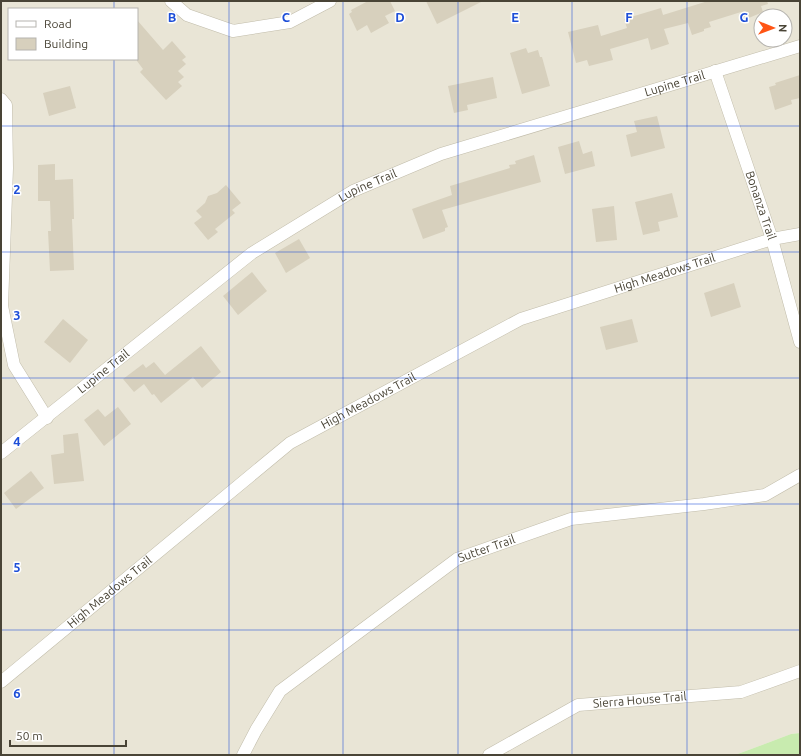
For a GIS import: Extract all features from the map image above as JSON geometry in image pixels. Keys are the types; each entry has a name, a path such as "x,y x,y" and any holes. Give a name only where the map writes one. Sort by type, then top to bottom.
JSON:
{"street":[{"path":"171,1 187,15 233,31 290,22 330,1"},
{"name":"Lupine Trail","path":"1,453 47,418 252,253 353,191 441,154 800,46"},
{"name":"Bonanza Trail","path":"715,71 772,239 800,342"},
{"path":"1,99 6,105 7,168 2,306 14,365 47,418"},
{"name":"High Meadows Trail","path":"1,682 290,443 521,318 772,239 800,234"},
{"name":"Sutter Trail","path":"243,755 256,730 280,691 457,559 571,519 704,504 765,495 800,475"},
{"name":"Sierra House Trail","path":"489,755 578,704 740,692 800,671"}],"shaded area":[{"path":"1,1 800,1 800,733 791,734 735,755 1,755"}],"green space":[{"path":"800,733 800,755 735,755 791,734"}],"building":[{"path":"368,1 390,1 395,11 385,16 389,23 371,33 367,25 357,31 349,14 352,12 351,10"},
{"path":"426,1 483,1 437,24"},
{"path":"708,1 767,1 768,4 761,6 762,8 753,8 753,16 744,20 741,12 709,22 711,27 692,35 688,23 664,29 669,44 651,50 648,38 610,49 613,60 589,66 587,60 576,63 568,32 598,25 601,36 627,28 624,19 661,8 663,15"},
{"path":"138,21 163,50 172,41 186,57 182,60 186,64 178,71 184,77 178,82 182,86 166,100 140,72 143,69 137,61"},
{"path":"526,48 528,53 538,50 540,57 542,57 550,86 522,94 510,53"},
{"path":"800,75 800,98 791,100 792,104 775,110 769,87 776,85 775,83"},
{"path":"493,77 497,98 467,105 468,110 454,113 448,86"},
{"path":"70,86 76,108 49,116 43,93"},
{"path":"657,116 665,148 631,157 626,135 637,132 634,121"},
{"path":"579,141 583,154 592,151 595,166 565,174 558,147"},
{"path":"534,155 541,182 442,210 448,227 445,228 445,231 423,239 412,209 452,195 450,186 510,168 509,165 516,164 515,161"},
{"path":"55,164 55,180 73,179 74,219 72,219 74,270 50,271 48,231 51,231 50,201 38,201 38,165"},
{"path":"226,185 241,203 232,210 235,213 215,229 218,232 208,240 194,223 202,217 196,211 205,203 208,196 217,193"},
{"path":"672,193 678,217 658,222 660,231 643,235 635,202"},
{"path":"614,206 617,240 596,242 592,209"},
{"path":"299,239 310,258 286,273 275,253"},
{"path":"252,272 267,291 238,315 223,296"},
{"path":"734,283 741,307 711,317 704,293"},
{"path":"63,319 88,340 70,363 44,342"},
{"path":"632,319 638,342 606,350 600,327"},
{"path":"201,346 221,372 202,388 193,377 161,403 154,394 152,395 144,384 134,392 123,379 143,364 146,368 154,362 165,375"},
{"path":"118,407 131,424 104,446 84,420 98,409 105,417"},
{"path":"78,433 84,481 54,484 51,455 64,453 63,435"},
{"path":"31,471 44,488 16,509 4,493"}]}
